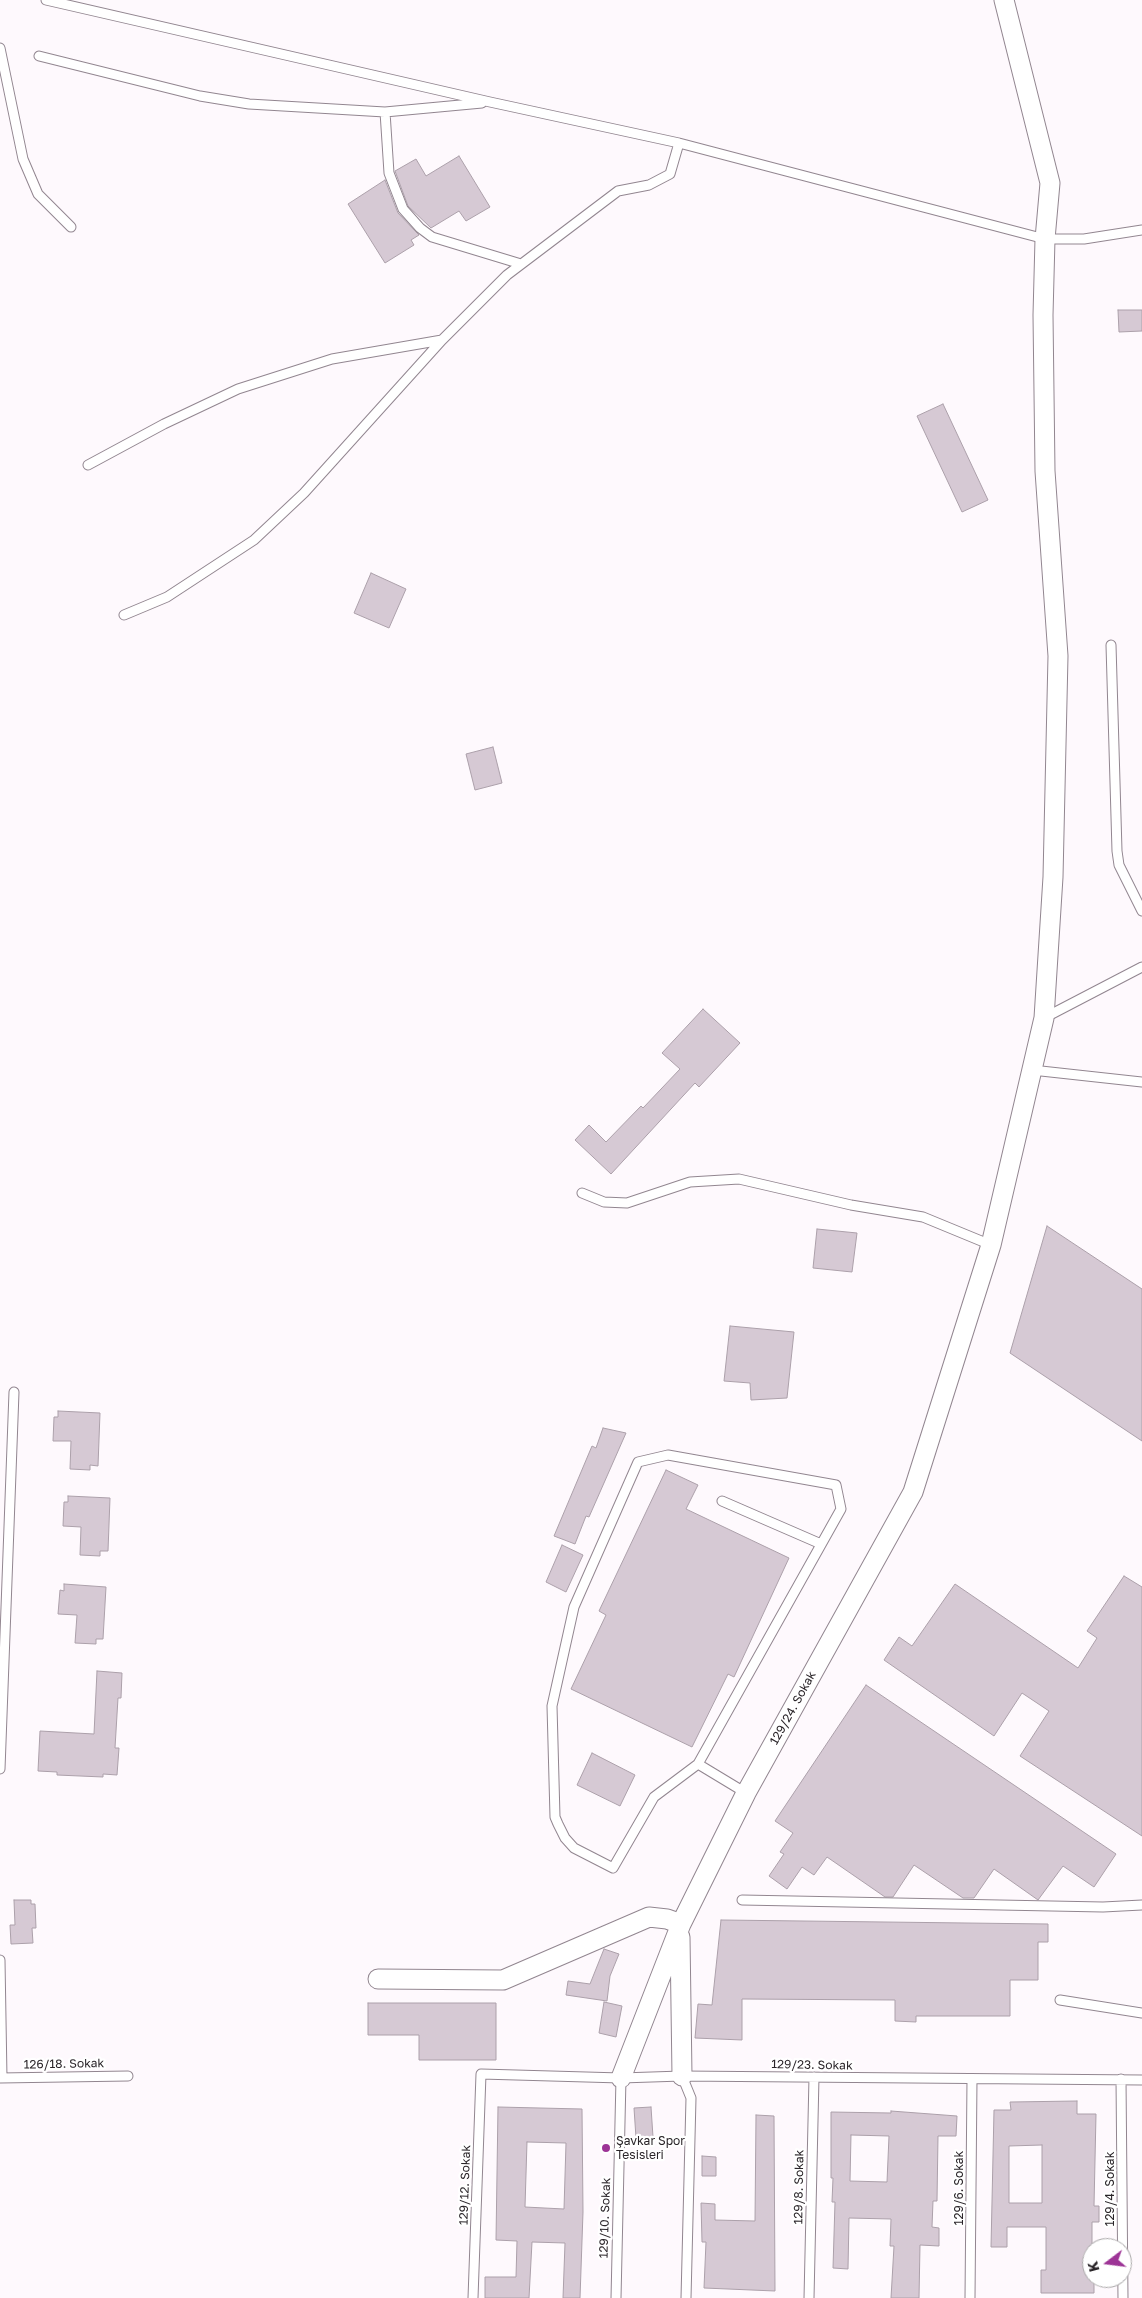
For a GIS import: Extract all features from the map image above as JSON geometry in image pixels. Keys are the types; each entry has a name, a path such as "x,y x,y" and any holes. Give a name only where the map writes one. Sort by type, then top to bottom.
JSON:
{"street":[{"name":"129/24. Sokak","path":"621,2078 680,1925 746,1793 913,1492 991,1245 1044,1018 1053,878 1058,656 1045,471 1044,239 1050,183 1004,0"},
{"path":"378,1979 503,1980 649,1917 667,1918 680,1925"},
{"name":"129/24. Sokak","path":"680,1925 682,2076"}],"lane":[{"path":"46,0 490,102 679,143 1044,239 1084,239 1142,230"},
{"path":"0,48 23,159 38,194 71,227"},
{"path":"39,56 200,96 249,104 386,112 490,102"},
{"path":"386,112 389,173 403,208 420,228 432,237 521,264"},
{"path":"124,616 167,597 254,540 304,493 442,340 507,275 618,191 648,184 670,174 679,143"},
{"path":"88,465 164,424 238,389 332,359 442,340"},
{"path":"1111,645 1117,851 1119,865 1138,895 1142,911"},
{"path":"1044,1018 1142,967"},
{"path":"1032,1070 1142,1082"},
{"path":"582,1193 604,1202 627,1203 690,1182 740,1180 851,1205 923,1217 991,1245"},
{"path":"0,1770 14,1392"},
{"path":"668,1455 836,1485 841,1509 698,1764 654,1797 614,1868 574,1848 565,1838 555,1817 552,1706 574,1607 638,1462 668,1455"},
{"path":"722,1501 821,1544"},
{"path":"698,1764 746,1793"},
{"path":"742,1900 1102,1907 1142,1905"},
{"path":"0,1960 1,2078"},
{"path":"1060,2000 1142,2013"},
{"name":"129/23. Sokak","path":"481,2074 621,2078 682,2076 1142,2080"},
{"name":"129/12. Sokak","path":"473,2298 481,2074"},
{"name":"126/18. Sokak","path":"1,2078 128,2076"},
{"path":"682,2076 691,2098 686,2298"},
{"name":"129/8. Sokak","path":"809,2298 814,2077"},
{"name":"129/10. Sokak","path":"616,2298 621,2078"},
{"name":"129/6. Sokak","path":"970,2298 972,2079"},
{"name":"129/4. Sokak","path":"1121,2079 1123,2298"}],"building":[{"path":"459,156 490,207 466,221 459,211 431,228 408,206 395,171 416,159 426,176"},
{"path":"385,180 398,213 419,235 411,240 414,245 385,263 348,204"},
{"path":"1118,310 1142,310 1142,331 1119,332"},
{"path":"943,404 988,500 962,512 917,416"},
{"path":"371,573 406,589 389,628 354,613"},
{"path":"493,747 502,783 475,790 466,754"},
{"path":"703,1009 740,1043 699,1087 695,1083 611,1174 575,1140 589,1125 606,1142 641,1106 643,1108 680,1069 662,1053"},
{"path":"1047,1226 1142,1289 1142,1441 1010,1353"},
{"path":"817,1229 857,1233 852,1272 813,1268"},
{"path":"730,1326 794,1332 787,1398 751,1400 750,1383 724,1381"},
{"path":"58,1411 100,1413 98,1466 90,1465 90,1470 70,1469 71,1441 53,1441 54,1417 58,1417"},
{"path":"603,1428 626,1433 589,1517 586,1516 575,1544 554,1536 592,1446 596,1448"},
{"path":"666,1470 698,1485 686,1509 789,1558 734,1677 728,1674 692,1747 571,1689 606,1615 599,1611"},
{"path":"68,1496 110,1498 108,1551 100,1551 100,1556 80,1555 81,1527 63,1526 64,1502 68,1502"},
{"path":"562,1545 583,1555 566,1592 546,1582"},
{"path":"1124,1576 1142,1587 1142,1836 1020,1756 1049,1711 1022,1693 994,1736 884,1660 899,1637 912,1646 955,1584 1078,1668 1097,1638 1087,1631"},
{"path":"64,1584 106,1587 103,1639 96,1639 96,1644 75,1643 77,1615 58,1614 60,1590 64,1591"},
{"path":"97,1671 122,1673 121,1698 118,1698 115,1748 119,1748 117,1775 103,1774 103,1777 57,1775 57,1772 38,1771 40,1731 94,1734"},
{"path":"866,1685 1116,1854 1094,1887 1063,1866 1038,1900 994,1869 974,1898 963,1898 914,1865 893,1897 885,1897 827,1857 814,1875 802,1867 787,1889 769,1876 784,1854 780,1852 793,1833 775,1821"},
{"path":"592,1753 635,1775 620,1806 577,1785"},
{"path":"14,1900 31,1900 31,1904 35,1904 36,1928 32,1928 33,1943 11,1944 10,1925 15,1925"},
{"path":"721,1920 1048,1924 1048,1942 1038,1942 1038,1980 1010,1980 1010,2016 916,2016 916,2022 895,2021 895,2000 742,1999 742,2040 695,2038 698,2004 712,2005"},
{"path":"604,1949 619,1954 610,1976 607,2001 566,1995 568,1981 590,1984"},
{"path":"604,2002 622,2006 616,2037 599,2033"},
{"path":"368,2003 496,2003 496,2060 419,2060 419,2035 368,2035"},
{"path":"1077,2101 1077,2114 1096,2114 1094,2206 1099,2206 1099,2222 1092,2222 1092,2238 1082,2238 1082,2288 1094,2288 1094,2293 1041,2293 1041,2270 1046,2270 1046,2227 1007,2227 1007,2247 991,2247 994,2110 1011,2110 1010,2102","holes":["1042,2145 1042,2203 1009,2203 1009,2146"]},
{"path":"498,2107 582,2109 583,2212 580,2298 563,2298 565,2243 532,2242 529,2298 485,2298 485,2277 516,2277 517,2241 496,2240","holes":["527,2142 566,2143 564,2209 525,2207"]},
{"path":"651,2107 653,2137 636,2138 634,2108"},
{"path":"891,2111 957,2116 956,2136 938,2136 937,2201 933,2201 932,2227 939,2228 939,2246 920,2245 919,2298 891,2298 894,2246 890,2246 891,2219 849,2218 848,2269 833,2268 835,2202 832,2202 831,2112 891,2113","holes":["851,2135 889,2136 887,2182 850,2181"]},
{"path":"756,2115 774,2116 775,2291 704,2288 706,2242 702,2242 701,2203 715,2204 715,2220 755,2221"},
{"path":"702,2156 716,2157 716,2176 702,2176"}],"place":[{"name":"Şavkar Spor Tesisleri","path":"606,2148"}]}
